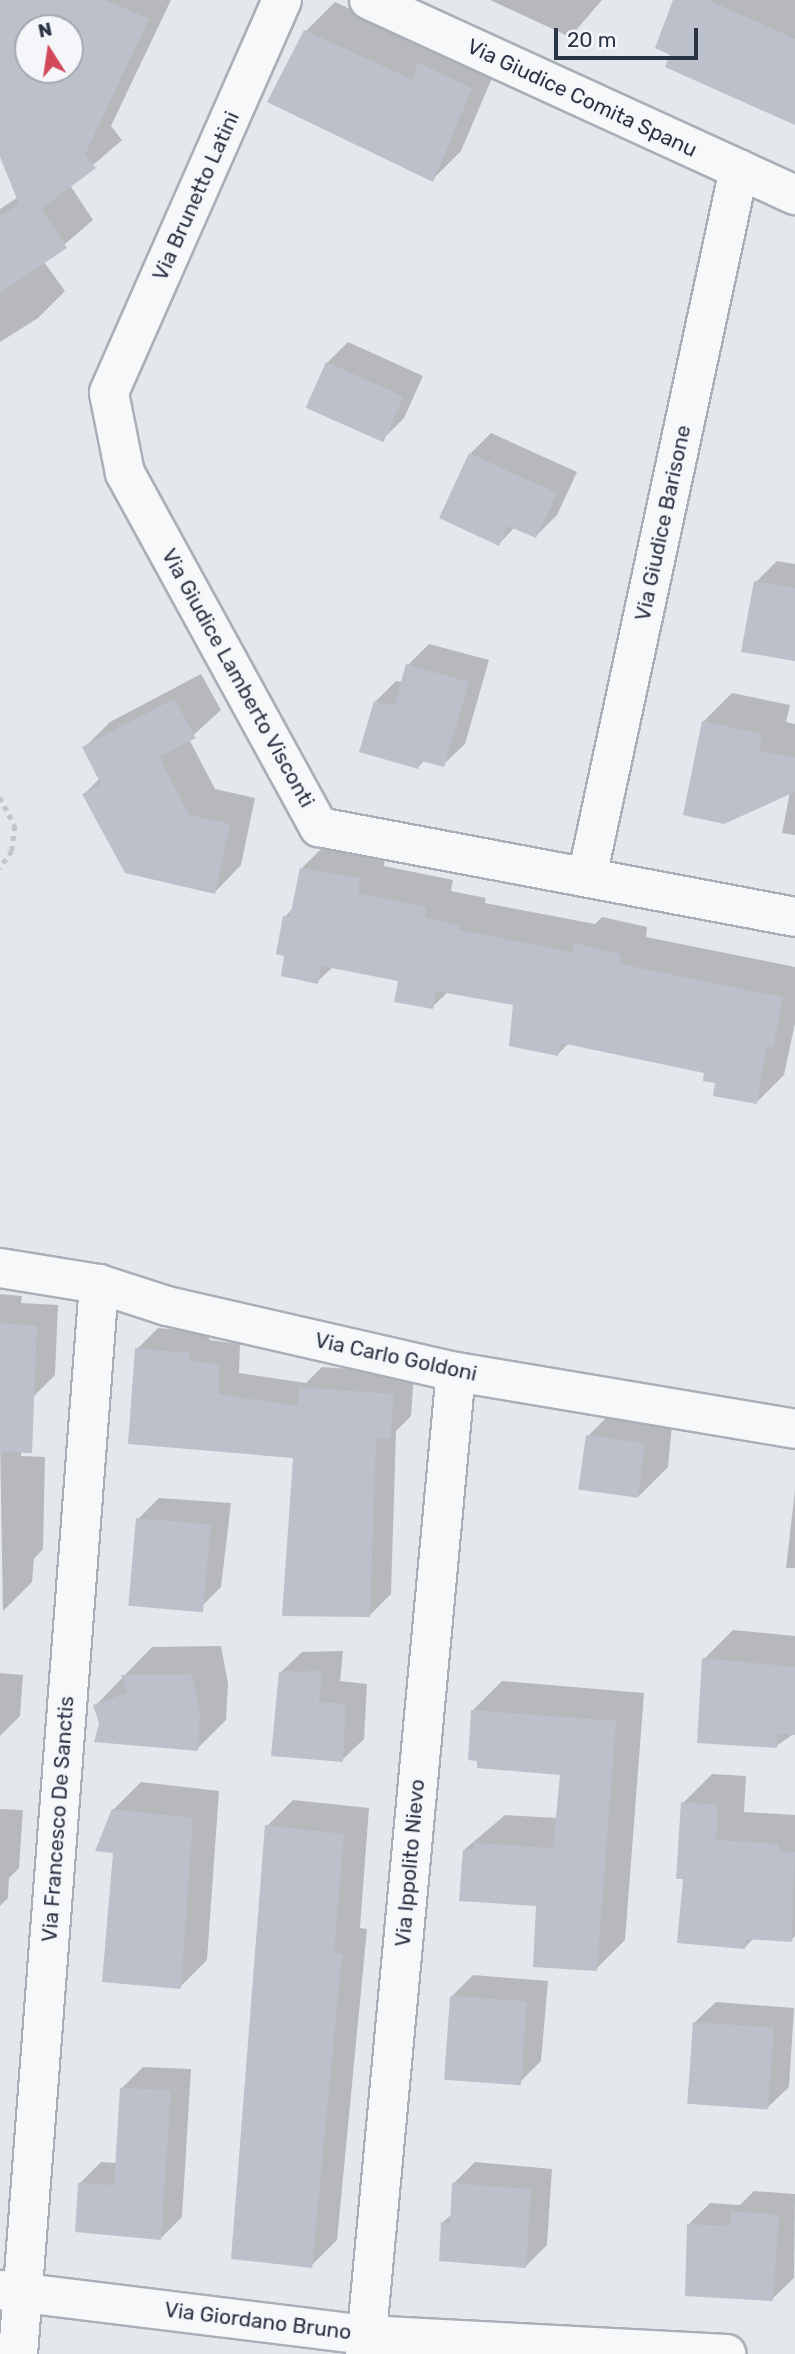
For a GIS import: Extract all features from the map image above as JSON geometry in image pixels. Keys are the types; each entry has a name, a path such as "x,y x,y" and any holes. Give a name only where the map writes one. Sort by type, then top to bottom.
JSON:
{"street":[{"name":"Via Brunetto Latini","path":"109,393 282,0"},
{"name":"Via Giudice Comita Spanu","path":"369,0 795,195"},
{"name":"Via Giudice Barisone","path":"587,877 739,169"},
{"name":"Via Giudice Lamberto Visconti","path":"109,393 125,473 319,827 587,877"},
{"path":"587,877 795,917"},
{"name":"Via Carlo Goldoni","path":"0,1268 99,1284 167,1307 456,1372 795,1429"},
{"name":"Via Francesco De Sanctis","path":"18,2354 11,2290 99,1284"},
{"name":"Via Ippolito Nievo","path":"366,2344 456,1372"},
{"name":"Via Giordano Bruno","path":"11,2290 366,2344 726,2354"}],"path":[{"path":"0,797 15,826 12,851 0,868"}],"building":[{"path":"0,0 105,0 149,19 85,154 96,168 41,209 67,248 0,293 0,217 19,204 0,157"},
{"path":"673,0 708,0 795,39 795,125 665,67 670,55 655,48"},
{"path":"304,30 413,80 417,62 472,88 433,182 267,102"},
{"path":"326,362 404,397 383,442 306,408"},
{"path":"469,453 557,493 536,538 508,526 499,546 439,518"},
{"path":"754,581 795,588 795,661 741,652"},
{"path":"406,664 469,682 444,767 421,761 418,769 359,752 374,701 394,706"},
{"path":"174,699 196,738 159,757 189,815 230,824 215,894 125,873 82,794 101,784 82,747"},
{"path":"702,721 762,734 759,751 795,757 795,792 724,824 683,815"},
{"path":"300,868 360,878 358,893 427,907 425,918 459,925 458,930 572,952 574,943 621,954 620,964 783,997 773,1048 767,1046 757,1104 713,1096 715,1083 703,1081 704,1073 561,1043 558,1056 509,1046 513,1005 436,991 433,1009 394,1002 398,981 321,966 318,984 281,976 284,956 276,954 283,916 290,917"},
{"path":"0,1323 37,1326 32,1453 0,1452"},
{"path":"135,1348 190,1353 189,1361 219,1364 218,1394 298,1406 299,1387 394,1394 390,1439 376,1438 370,1617 282,1616 293,1458 128,1444"},
{"path":"586,1435 645,1443 638,1498 578,1489"},
{"path":"136,1518 211,1525 203,1612 128,1606"},
{"path":"702,1658 795,1667 795,1735 778,1733 777,1748 697,1743"},
{"path":"322,1671 319,1702 346,1704 343,1762 271,1756 279,1672"},
{"path":"192,1674 200,1714 198,1751 94,1742 99,1723 93,1705 127,1693 121,1675"},
{"path":"471,1710 616,1721 597,1971 533,1967 536,1906 459,1901 463,1850 474,1850 474,1843 553,1848 560,1775 477,1768 477,1761 468,1760"},
{"path":"681,1802 718,1805 716,1840 778,1844 778,1851 795,1852 792,1942 746,1939 745,1949 677,1943 683,1879 676,1879"},
{"path":"112,1809 193,1818 181,1989 102,1982 113,1853 95,1851"},
{"path":"265,1825 344,1834 334,1953 342,1954 312,2268 231,2259"},
{"path":"450,1996 527,2001 521,2085 444,2080"},
{"path":"693,2022 774,2028 768,2109 687,2104"},
{"path":"120,2088 171,2090 161,2240 75,2232 78,2183 114,2185"},
{"path":"452,2183 531,2189 526,2268 439,2261 441,2222 450,2223"},
{"path":"731,2211 779,2215 773,2301 685,2296 687,2224 730,2226"}]}
